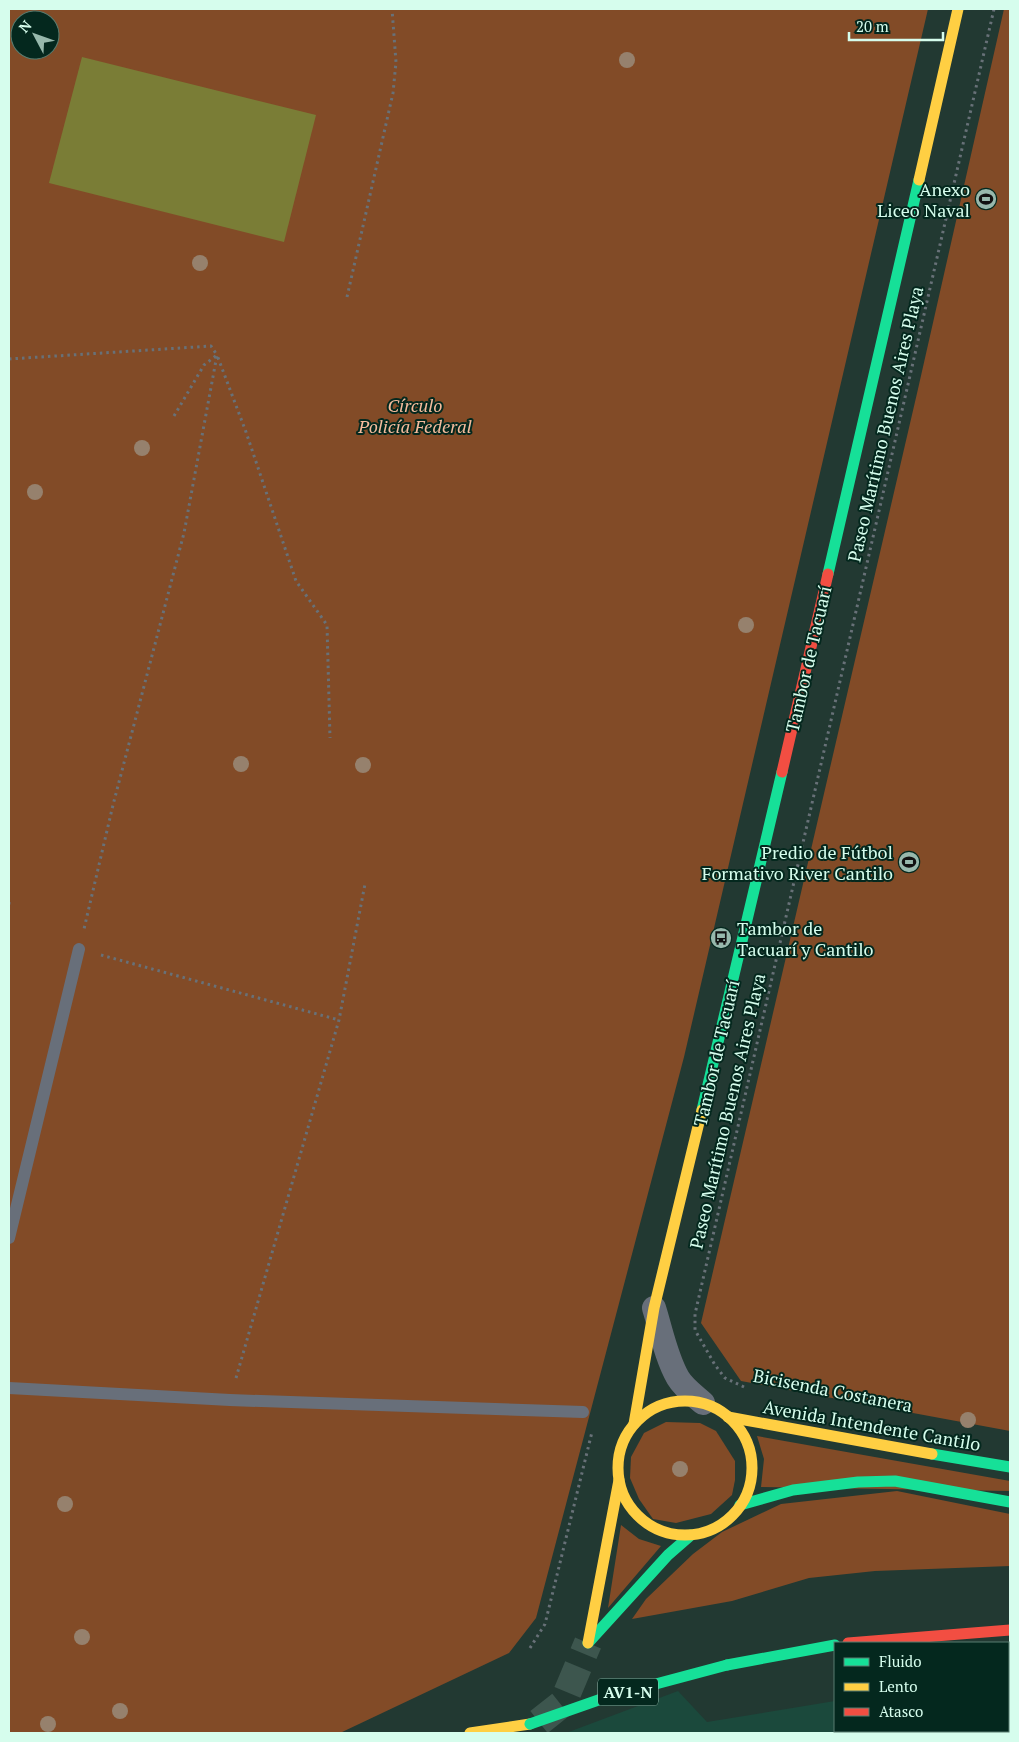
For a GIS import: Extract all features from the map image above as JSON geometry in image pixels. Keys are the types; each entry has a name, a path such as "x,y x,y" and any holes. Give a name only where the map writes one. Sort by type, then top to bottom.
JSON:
{"main road":[{"name":"Tambor de Tacuarí","path":"634,1424 654,1308 743,942 958,9"},
{"path":"619,1480 625,1499 636,1515 653,1528 671,1534 691,1535 710,1530 728,1520 740,1505 749,1488 752,1468 749,1449 741,1431 728,1417 702,1403 666,1404 648,1412 634,1424 624,1441 618,1460 619,1480 588,1643 668,1555 691,1535"},
{"name":"Avenida Intendente Cantilo","path":"728,1417 1010,1467"},
{"path":"740,1505 793,1490 858,1482 895,1481 1010,1502"},
{"path":"859,1642 1010,1630"},
{"name":"AV1-N","path":"530,1724 607,1697 727,1665 834,1645"},
{"path":"470,1733 530,1724"},
{"path":"514,1733 530,1724"}],"street":[{"path":"654,1308 678,1378 686,1389 702,1403"}],"lane":[{"path":"9,1238 79,949"},
{"path":"9,1388 230,1400 583,1412"}],"path":[{"path":"347,297 393,93 396,62 392,9"},
{"name":"Paseo Marítimo Buenos Aires Playa","path":"695,1314 994,9"},
{"path":"9,359 211,346 217,355 246,432 296,581 327,625 330,738"},
{"path":"174,416 204,365 217,355"},
{"path":"217,355 184,532 113,805 79,949 339,1020"},
{"path":"230,1400 339,1020 365,884"},
{"path":"9,902 9,908"},
{"name":"Bicisenda Costanera","path":"695,1314 695,1330 715,1365 726,1378 742,1387 752,1389"},
{"path":"530,1648 545,1624 594,1425"}],"shaded area":[{"path":"82,57 316,115 284,242 49,183"},
{"path":"1010,1682 1010,1733 566,1733 678,1691 707,1722 834,1701 834,1732 1009,1732"}],"green space":[{"name":"Círculo Policía Federal","path":"9,9 928,9 684,1057 536,1618 509,1653 340,1733 9,1733"},
{"name":"Predio de Fútbol Formativo River Cantilo","path":"1004,9 1010,9 1010,1431 741,1381 701,1323 918,389"},
{"path":"666,1422 700,1423 716,1431 735,1461 735,1480 732,1495 711,1514 676,1523 653,1519 639,1499 630,1478 631,1457 644,1433"},
{"path":"757,1436 1010,1481 1010,1491 761,1487 764,1459"},
{"path":"897,1491 1010,1514 1010,1566 875,1571 809,1578 732,1601 632,1619 646,1599 693,1554 722,1532 781,1504"},
{"path":"621,1525 639,1539 661,1546 608,1608"}],"tunnel":[{"path":"539,1722 563,1703 588,1643"}],"traffic: fast":[{"path":"828,574 919,180"},
{"path":"702,1110 782,772"},
{"path":"932,1454 1010,1467"},
{"path":"740,1505 793,1490 858,1482 895,1481 1010,1502"},
{"path":"588,1643 668,1555 691,1535"},
{"path":"727,1665 834,1645"},
{"path":"530,1724 607,1697 727,1665"}],"traffic: slow":[{"path":"919,180 958,9"},
{"path":"634,1424 654,1308 702,1110"},
{"path":"685,1401 711,1406 732,1421 747,1442 752,1468 747,1494 732,1515 711,1530 685,1535 659,1530 638,1515 623,1494 618,1468 623,1442 638,1421 659,1406 685,1401"},
{"path":"728,1417 932,1454"},
{"path":"588,1643 619,1480"},
{"path":"470,1733 530,1724"}],"traffic: jam":[{"path":"782,772 828,574"},
{"path":"860,1642 1010,1630"}],"place":[{"name":"Anexo Liceo Naval","path":"986,199"},
{"name":"Predio de Fútbol Formativo River Cantilo","path":"909,862"},
{"name":"Tambor de Tacuarí y Cantilo","path":"721,938"}]}
